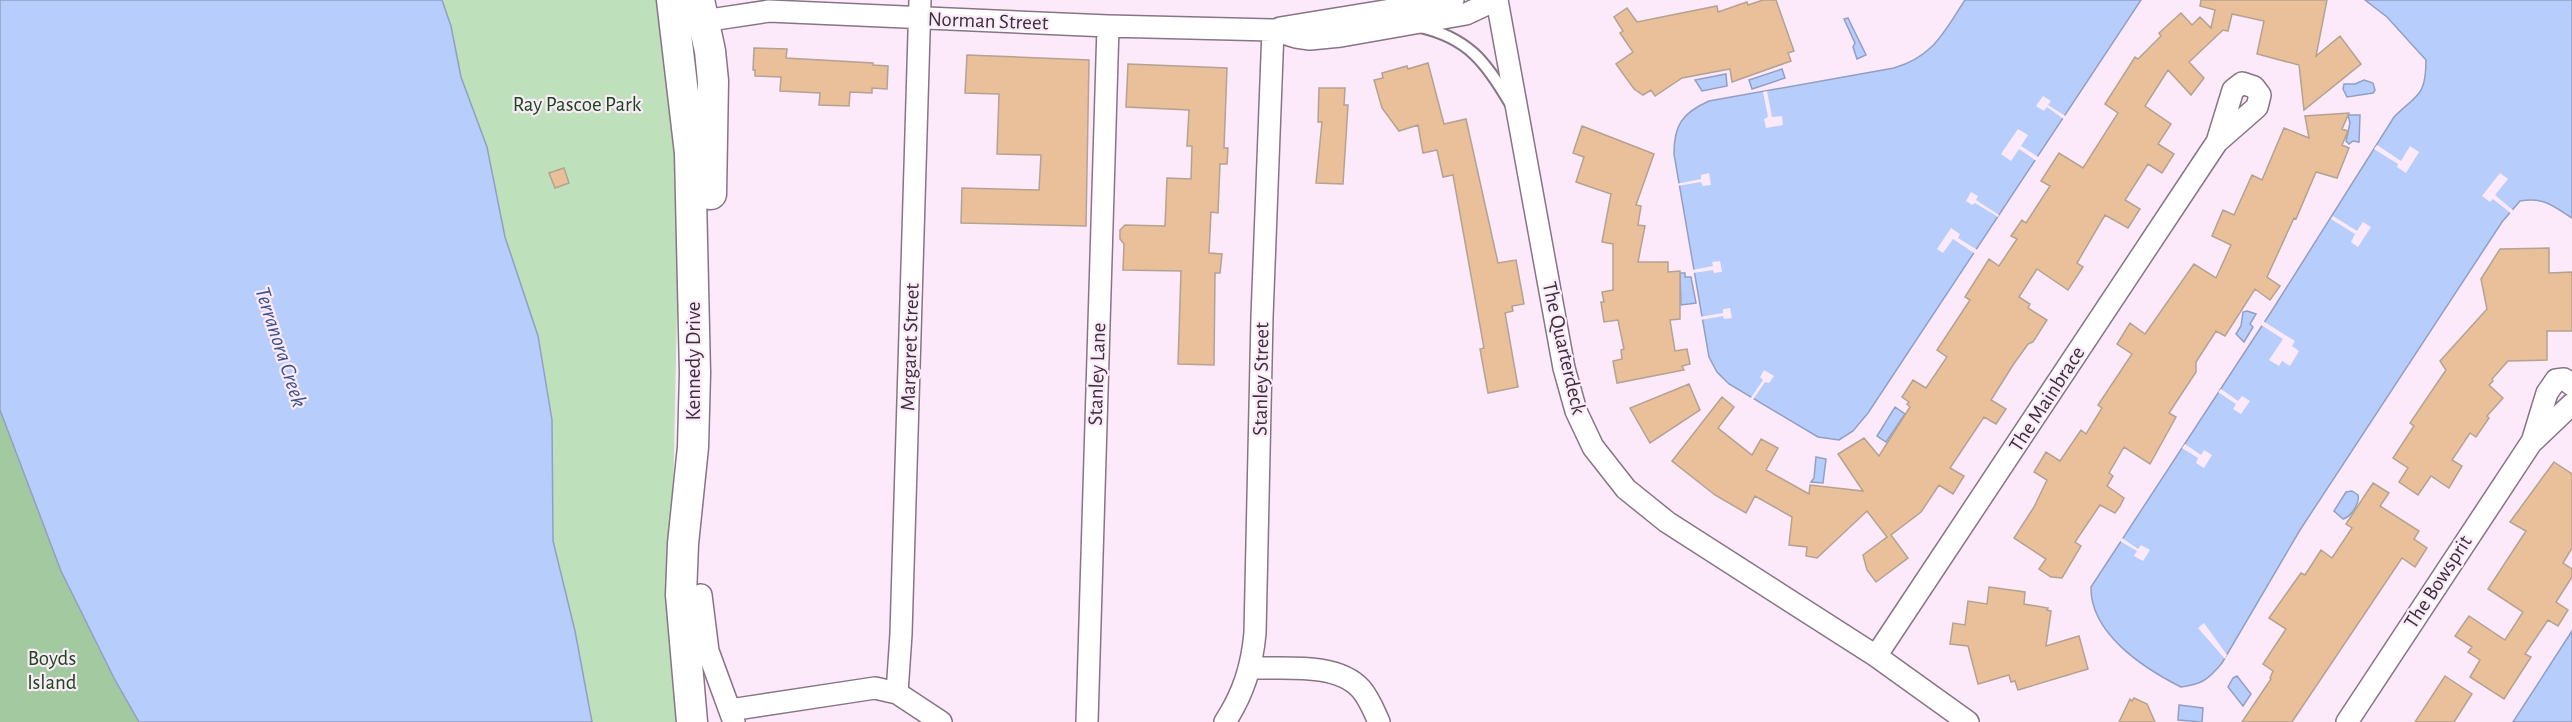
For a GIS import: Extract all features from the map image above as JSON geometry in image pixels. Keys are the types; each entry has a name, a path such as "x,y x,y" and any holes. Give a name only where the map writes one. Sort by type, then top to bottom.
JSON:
{"street":[{"name":"Kennedy Drive","path":"672,0 689,134 691,170 695,373 693,447 683,544 681,595 692,722"},
{"name":"Norman Street","path":"708,10 920,9 1108,26 1274,30 1454,0"},
{"name":"Norman Street","path":"1274,30 1310,39 1341,36 1466,14 1496,0"},
{"name":"The Quarterdeck","path":"1496,0 1564,368 1575,411 1593,447 1626,489 1667,522 1876,656 1968,722"},
{"name":"Margaret Street","path":"897,693 901,634 920,9"},
{"name":"Kennedy Drive","path":"708,10 713,81 701,595 724,718"},
{"path":"691,170 698,138 699,106 693,30 708,10"},
{"name":"Stanley Lane","path":"1087,722 1108,26"},
{"name":"Stanley Street","path":"1225,722 1240,696 1250,668 1255,616 1262,316 1274,30"},
{"name":"The Mainbrace","path":"1876,656 2217,142"},
{"name":"The Bowsprit","path":"2531,443 2549,390 2556,380 2564,379 2572,384"},
{"name":"The Bowsprit","path":"2347,722 2531,443 2572,404"},
{"path":"1250,668 1336,673 1349,679 1361,690 1379,722"},
{"path":"724,718 875,688 897,693 941,722"}],"lane":[{"path":"1409,25 1429,29 1463,44 1478,56 1495,77 1518,119"}],"green space":[{"name":"Ray Pascoe Park","path":"442,0 666,0 681,120 673,499 667,566 673,586 674,617 669,637 678,722 592,722 575,631 553,541 552,420 538,336 505,237 487,147 461,77 451,26"},
{"name":"Boyds Island","path":"0,410 61,571 114,678 139,722 0,722"}],"water":[{"name":"Terranora Creek","path":"0,0 442,0 451,26 461,77 487,147 505,237 538,336 552,420 553,541 575,631 592,722 139,722 114,678 61,571 0,410"},
{"path":"1965,0 2141,0 1868,413 1853,431 1839,440 1818,437 1729,384 1717,372 1709,357 1674,154 1678,128 1686,115 1709,101 1894,68 1908,63 1919,57 1936,42"},
{"path":"2365,0 2572,0 2572,218 2542,201 2528,200 2520,201 2502,222 2300,530 2222,663 2213,674 2204,680 2181,687 2136,659 2109,634 2093,604 2091,587 2273,309 2394,117 2419,94 2422,88 2426,60 2387,17"},
{"path":"1848,18 1866,55 1857,59 1853,47 1855,43 1844,19"},
{"path":"1782,69 1785,78 1752,89 1749,80"},
{"path":"1726,74 1727,86 1702,91 1695,80"},
{"path":"2364,80 2373,83 2375,90 2373,93 2347,97 2343,89 2344,84 2355,84"},
{"path":"2348,115 2360,115 2359,142 2353,141 2349,144 2346,141 2350,123"},
{"path":"1680,273 1685,273 1685,277 1691,277 1696,303 1681,305"},
{"path":"2243,312 2256,314 2250,324 2253,327 2244,342 2236,334 2241,326"},
{"path":"1895,407 1905,414 1886,442 1877,436"},
{"path":"1816,457 1826,459 1823,483 1811,482 1814,478"},
{"path":"2352,491 2358,495 2358,502 2352,513 2343,519 2334,511 2346,492"},
{"path":"2572,631 2572,722 2513,722"},
{"path":"2237,676 2251,694 2243,706 2228,687 2233,678"},
{"path":"2179,705 2203,708 2202,722 2178,720"}],"pier":[{"path":"1767,91 1772,117 1782,116 1783,125 1766,128 1764,119 1768,117 1763,92"},
{"path":"2043,96 2051,101 2048,105 2067,117 2065,120 2047,107 2044,111 2036,106"},
{"path":"2018,129 2028,135 2021,146 2040,158 2038,162 2019,149 2011,161 2001,154"},
{"path":"2377,145 2401,161 2410,146 2419,152 2406,173 2397,167 2398,164 2374,149"},
{"path":"1709,173 1711,185 1703,186 1701,182 1677,186 1676,184 1701,179 1701,175"},
{"path":"2500,173 2508,179 2495,195 2515,212 2513,215 2493,199 2490,202 2482,196"},
{"path":"1971,192 1978,196 1976,200 1999,215 1998,217 1975,203 1972,205 1966,201"},
{"path":"2333,216 2357,231 2363,222 2371,227 2358,247 2351,242 2355,234 2331,219"},
{"path":"1951,228 1960,234 1958,238 1979,251 1977,255 1953,239 1943,253 1937,249"},
{"path":"1720,261 1722,272 1714,273 1713,270 1693,273 1692,270 1713,266 1712,262"},
{"path":"1730,308 1732,318 1724,319 1723,316 1700,320 1699,317 1723,313 1723,309"},
{"path":"2263,321 2295,341 2292,346 2299,351 2290,366 2282,361 2279,366 2269,360 2283,339 2261,325"},
{"path":"1764,370 1774,376 1769,383 1765,382 1752,401 1750,399 1763,380 1760,377"},
{"path":"2221,389 2238,401 2242,396 2250,401 2241,414 2233,409 2236,404 2218,392"},
{"path":"2185,444 2201,455 2204,450 2212,455 2204,468 2196,463 2198,458 2182,448"},
{"path":"2122,538 2138,549 2141,545 2150,550 2143,561 2134,556 2137,551 2120,541"},
{"path":"2204,623 2227,655 2225,659 2198,628"}],"building":[{"path":"1763,0 1776,0 1794,51 1788,53 1791,61 1732,82 1730,69 1682,78 1655,96 1651,90 1643,95 1634,89 1616,64 1633,52 1620,33 1623,31 1614,17 1627,8 1637,22 1717,6 1718,12 1747,2 1748,5"},
{"path":"2201,0 2327,0 2316,56 2340,36 2361,64 2304,110 2299,65 2257,54 2264,21 2232,14 2228,31 2223,30 2189,62 2204,78 2191,95 2168,70 2145,106 2171,124 2158,144 2174,154 2162,173 2148,164 2125,200 2140,209 2128,228 2105,215 2077,263 2083,267 2068,290 2037,269 2019,297 2030,304 2028,308 2047,320 2033,342 2028,344 2013,365 1991,400 2006,409 1996,424 1984,417 1950,468 1964,476 1953,494 1939,485 1921,512 1891,535 1908,558 1876,582 1867,570 1863,555 1887,537 1867,511 1817,558 1806,556 1807,547 1789,545 1792,517 1755,496 1746,513 1715,495 1672,461 1722,397 1734,407 1718,428 1752,455 1761,439 1778,448 1766,470 1809,494 1810,485 1863,491 1838,454 1864,438 1879,456 1910,407 1907,404 1909,402 1902,397 1913,380 1926,388 1947,357 1937,350 1970,300 1965,297 1989,259 1999,266 2017,239 2011,236 2022,220 2026,223 2050,186 2041,181 2059,153 2083,168 2118,113 2105,104 2135,57 2138,59 2161,36 2159,33 2181,13 2192,25 2200,17 2211,28 2215,10 2200,6"},
{"path":"754,48 787,49 786,58 873,63 873,65 888,66 887,89 872,88 872,93 850,92 849,106 819,105 820,93 780,91 781,77 755,76"},
{"path":"967,55 1089,60 1086,226 961,223 962,188 1039,190 1041,155 997,154 999,94 965,93"},
{"path":"1428,63 1444,124 1466,119 1498,263 1516,260 1524,304 1512,306 1513,311 1505,313 1518,387 1488,393 1480,349 1484,348 1453,175 1443,177 1437,150 1423,153 1418,125 1399,131 1382,108 1374,80 1383,78 1382,73"},
{"path":"1128,64 1227,68 1224,148 1228,148 1227,164 1220,164 1218,213 1211,212 1209,253 1222,254 1220,273 1215,273 1214,365 1178,364 1181,271 1123,270 1124,244 1120,239 1120,230 1125,225 1165,226 1167,178 1191,179 1192,146 1187,146 1189,110 1126,107"},
{"path":"1319,88 1345,88 1344,105 1348,105 1343,184 1316,183 1322,122 1318,122"},
{"path":"2349,113 2342,129 2348,131 2342,145 2349,148 2337,178 2316,172 2267,277 2280,286 2270,300 2255,289 2225,336 2216,331 2196,362 2196,372 2169,413 2176,417 2150,464 2124,447 2109,473 2113,476 2107,486 2124,498 2120,506 2115,513 2100,505 2075,542 2081,546 2062,578 2051,577 2039,569 2046,559 2014,538 2034,507 2047,480 2034,472 2046,452 2060,461 2081,430 2086,434 2102,408 2098,405 2132,354 2117,344 2130,323 2145,334 2194,264 2216,278 2231,245 2212,236 2223,210 2234,215 2252,175 2262,180 2284,128 2309,138 2305,116"},
{"path":"1582,126 1654,154 1636,205 1641,206 1638,225 1645,226 1638,262 1668,262 1668,272 1680,271 1680,319 1670,320 1675,351 1687,349 1690,364 1682,366 1684,370 1617,383 1613,361 1622,359 1621,350 1624,349 1618,320 1604,322 1601,302 1604,302 1602,292 1613,290 1613,244 1602,242 1611,194 1576,182 1584,157 1573,153"},
{"path":"564,168 569,183 555,188 549,173"},
{"path":"2549,248 2549,273 2572,272 2572,331 2547,331 2547,360 2508,361 2489,385 2503,398 2487,416 2489,418 2476,437 2470,433 2452,460 2462,466 2449,488 2431,476 2418,495 2399,482 2408,468 2393,458 2414,426 2410,423 2446,370 2440,361 2487,309 2481,279 2500,249"},
{"path":"1689,384 1700,410 1650,443 1630,408"},
{"path":"2554,462 2572,474 2572,548 2563,563 2572,569 2572,577 2556,602 2568,610 2558,626 2548,620 2525,654 2531,657 2504,699 2470,677 2480,660 2468,652 2472,647 2455,636 2469,616 2505,640 2523,612 2488,589 2526,531 2510,522"},
{"path":"2373,483 2389,493 2380,506 2419,531 2414,539 2427,548 2415,567 2402,558 2292,722 2242,722 2271,679 2273,671 2263,664 2286,629 2269,618 2301,573 2305,575 2321,550 2332,558 2352,528 2346,524"},
{"path":"1989,587 2025,592 2024,604 2048,608 2047,610 2051,611 2046,646 2079,636 2088,669 2018,690 2015,681 2011,682 2009,675 1978,684 1968,646 1950,644 1953,623 1965,625 1968,601 1987,604"},
{"path":"2445,676 2472,694 2454,722 2415,722"},
{"path":"2134,698 2147,704 2155,722 2119,722 2130,699 2132,701"}]}
